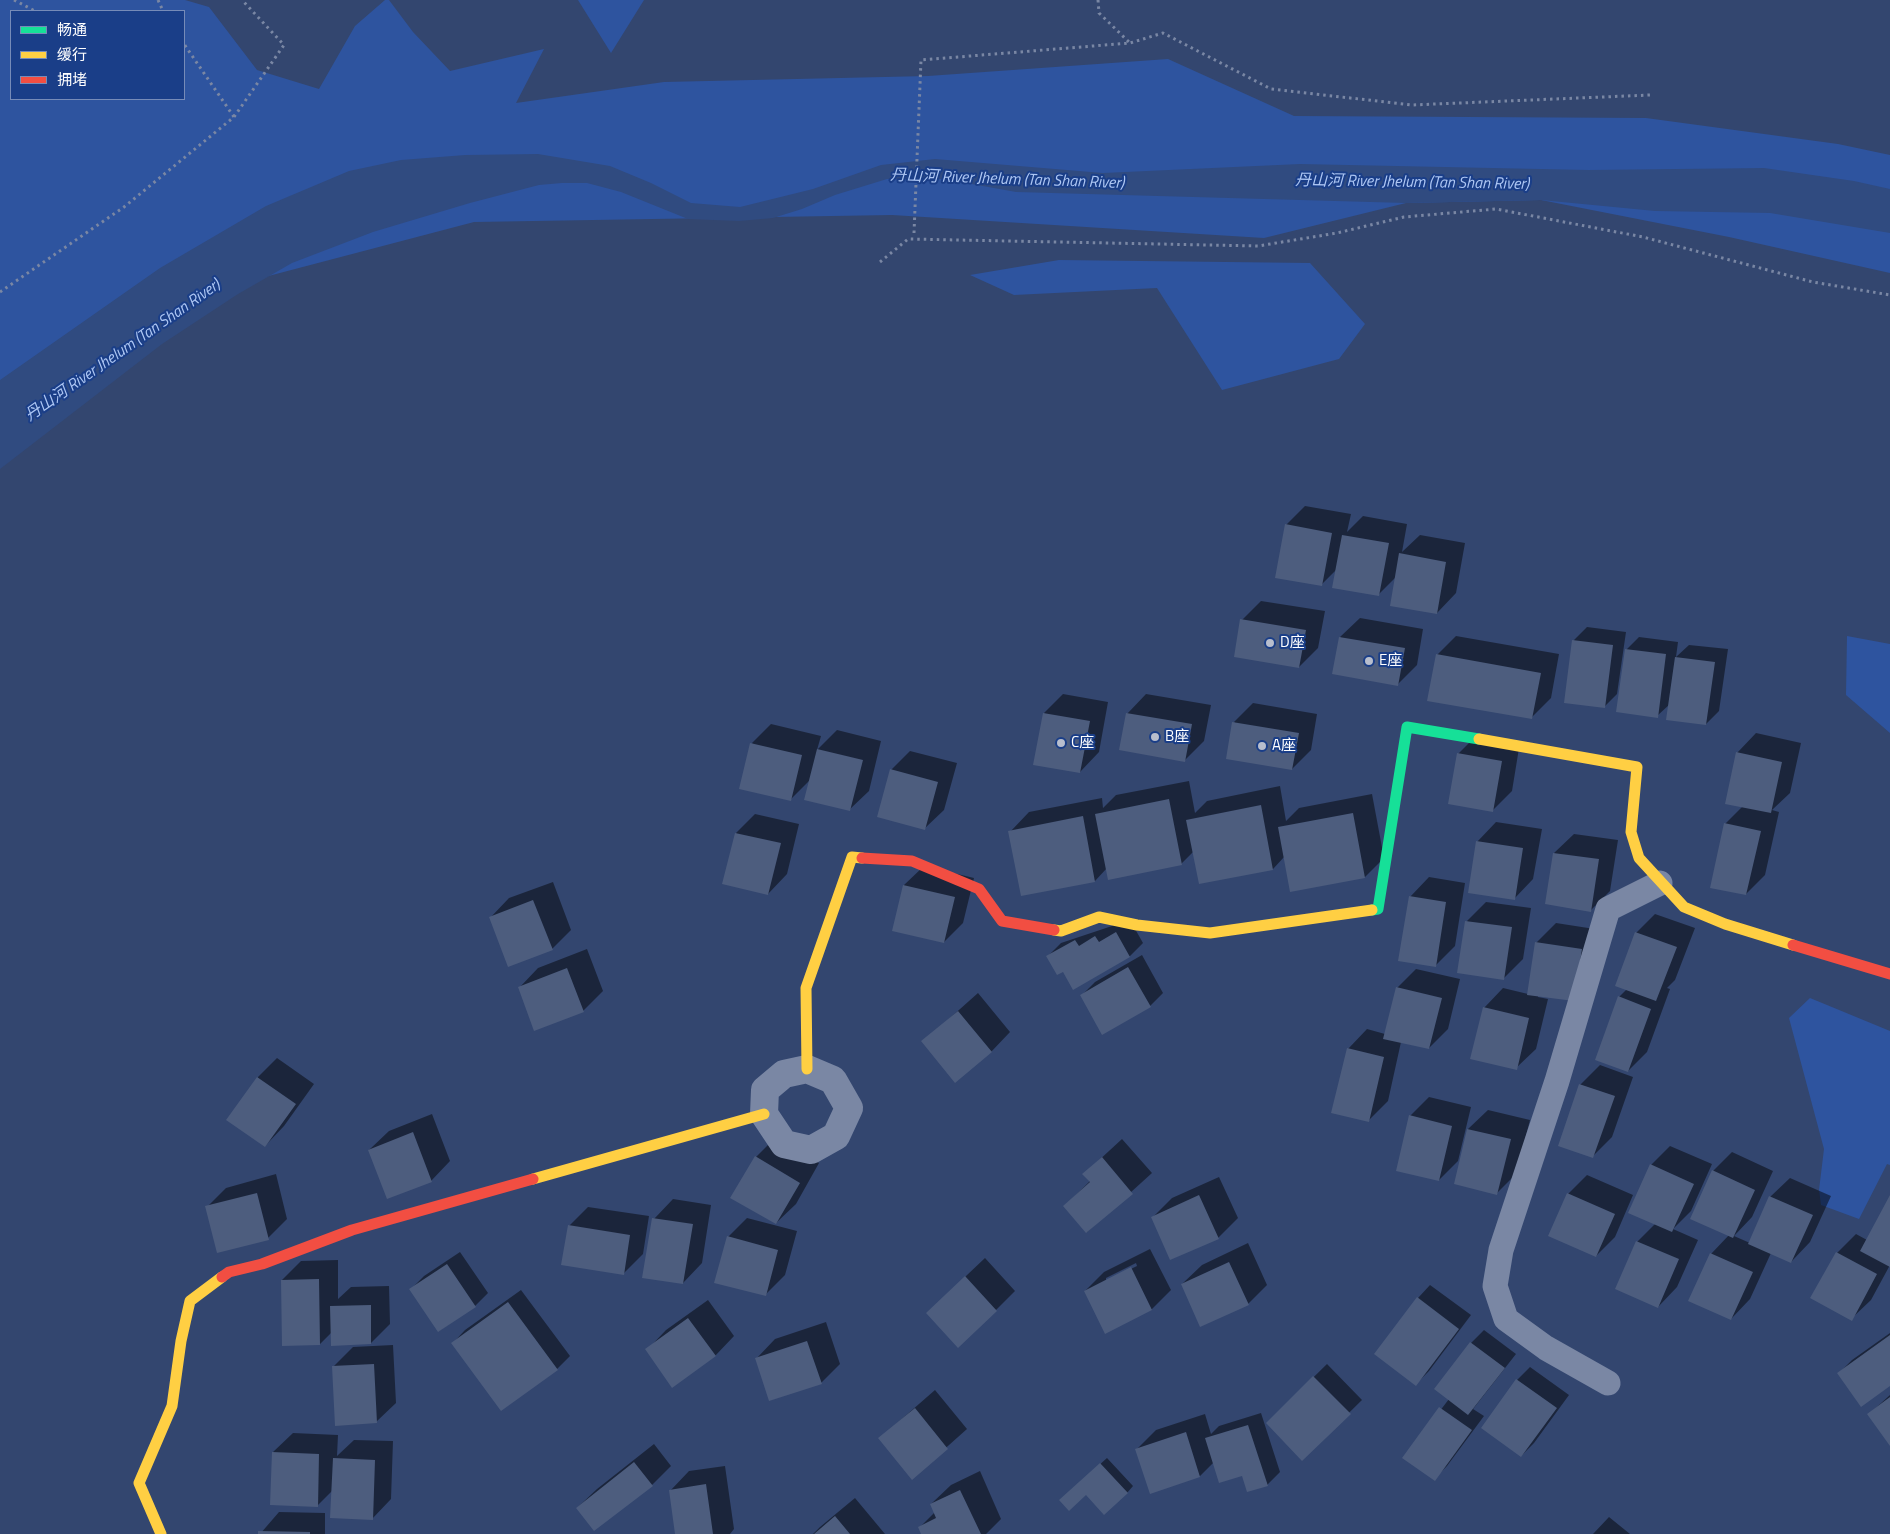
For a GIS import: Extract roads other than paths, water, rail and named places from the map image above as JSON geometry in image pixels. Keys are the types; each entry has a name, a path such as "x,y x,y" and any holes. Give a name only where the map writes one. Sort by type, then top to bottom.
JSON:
{"street":[{"path":"807,1070 806,988 852,857 912,861 979,888 1002,921 1061,932 1099,917 1137,925 1210,933 1378,909 1407,728 1637,767 1631,832 1639,858 1684,907 1725,924 1890,974"},
{"path":"807,1070 833,1080 849,1108 836,1136 811,1150 784,1144 764,1114 765,1090 784,1074 807,1070"},
{"path":"161,1534 139,1483 172,1406 181,1341 190,1301 229,1272 262,1264 352,1230 764,1114"}],"lane":[{"path":"1608,1383 1546,1348 1506,1319 1495,1286 1501,1250 1557,1081 1608,909 1660,883"}],"water":[{"name":"丹山河 River Jhelum (Tan Shan River)","path":"538,154 610,166 651,183 691,203 740,207 813,189 881,165 935,159 1103,173 1300,164 1589,170 1764,168 1854,181 1890,189 1890,233 1770,213 1655,211 1541,200 1406,203 1016,192 944,179 887,179 835,195 802,209 773,218 739,221 688,219 621,192 587,183 539,185 373,232 292,263 238,294 162,344 0,469 0,380 160,268 266,206 349,171 401,160 465,155"}],"place":[{"name":"D座","path":"1270,643"},
{"name":"E座","path":"1369,661"},
{"name":"B座","path":"1155,737"},
{"name":"C座","path":"1061,743"},
{"name":"A座","path":"1262,746"}]}
